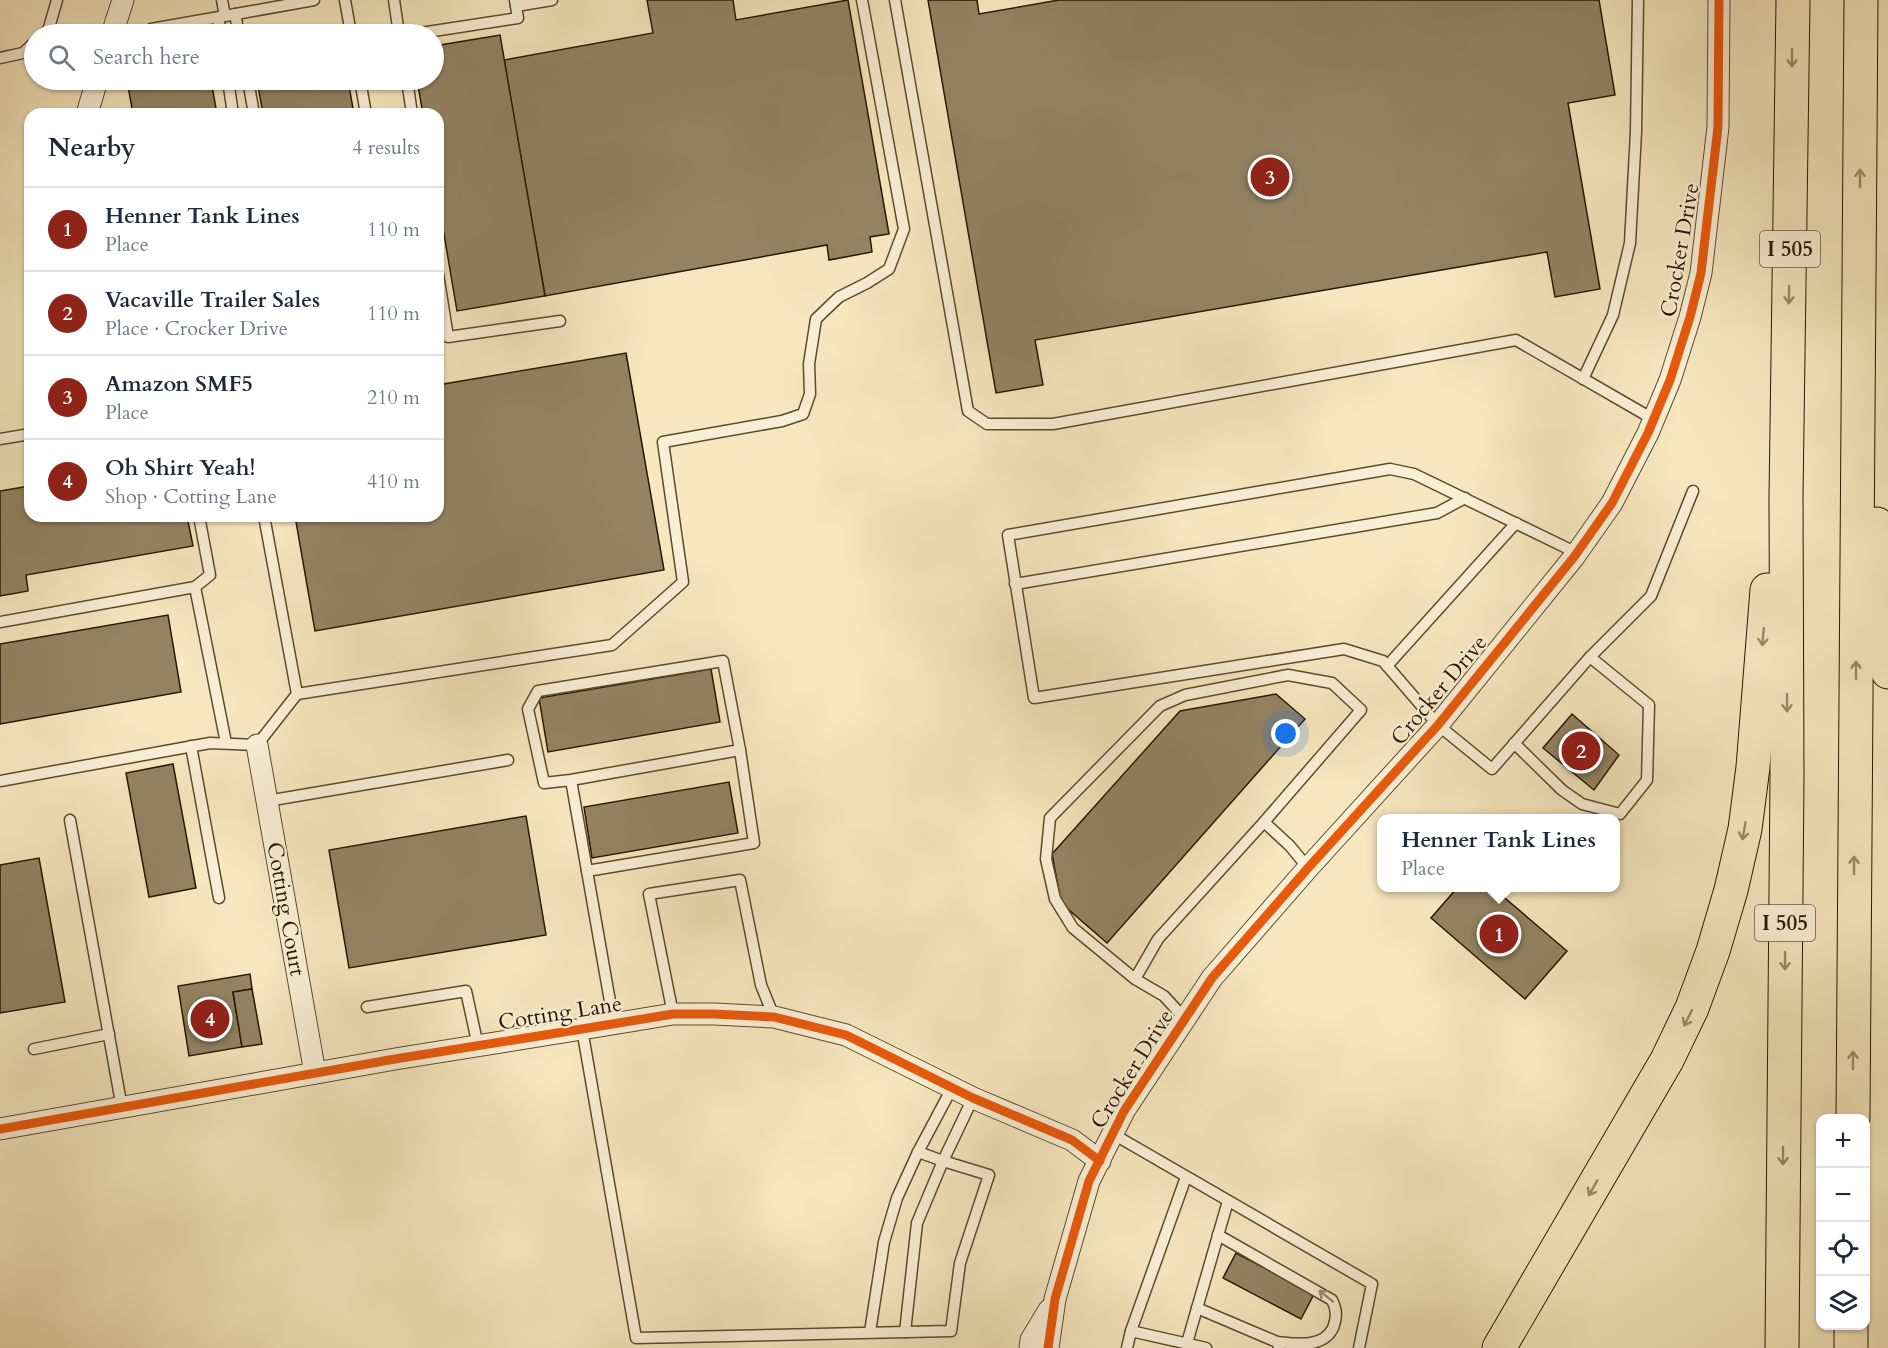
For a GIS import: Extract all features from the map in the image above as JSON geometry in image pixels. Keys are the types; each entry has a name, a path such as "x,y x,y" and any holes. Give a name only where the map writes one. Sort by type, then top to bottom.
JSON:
{"highway":[{"name":"I 505","path":"1782,1348 1787,776 1786,497 1793,0"},
{"path":"1852,1114 1861,0"},
{"path":"1859,237 1883,628 1888,672"},
{"path":"1499,1348 1667,1060 1692,1008 1713,951 1731,890 1744,829 1753,767 1769,563 1786,497"},
{"path":"1851,1330 1851,1348"}],"street":[{"path":"115,24 123,0"},
{"name":"Crocker Drive","path":"1048,1348 1055,1299 1089,1181 1124,1111 1212,978 1438,725 1577,553 1612,503 1670,380 1701,273 1718,127 1719,0"},
{"path":"89,108 95,90"},
{"name":"Cotting Court","path":"257,744 315,1073"},
{"name":"Cotting Lane","path":"0,1129 315,1073 673,1014 774,1017 846,1035 973,1098 1072,1140 1100,1161"},
{"name":"Crocker Drive","path":"1030,1348 1031,1340 1055,1299"},
{"name":"Crocker Drive","path":"1055,1299 1059,1330 1058,1348"}],"lane":[{"path":"50,24 57,0"},
{"path":"222,0 226,16 232,24"},
{"path":"180,24 314,0"},
{"path":"345,0 349,24"},
{"path":"394,0 398,24"},
{"path":"444,29 518,18 516,3 552,0"},
{"path":"0,781 191,746 226,743 257,744 297,694 612,645 683,582 663,442 782,421 802,414 810,394 809,364 816,319 839,297 867,284 889,269 904,229 862,0"},
{"path":"895,0 968,411 987,424 1053,424 1516,340 1653,419"},
{"path":"1583,379 1613,315 1630,243 1636,132 1638,0"},
{"path":"224,24 226,16"},
{"path":"0,58 24,52"},
{"path":"229,90 232,108"},
{"path":"250,90 253,108"},
{"path":"362,90 365,108"},
{"path":"408,90 411,108"},
{"path":"444,312 448,337 560,321"},
{"path":"0,439 24,435"},
{"path":"1577,553 1414,474 1390,469 1008,535 1034,698 1344,648 1383,661 1438,725 1492,769 1590,657 1651,597 1694,491"},
{"path":"1015,584 1437,513 1465,498"},
{"path":"0,622 195,587 210,575 200,522"},
{"path":"265,522 297,694"},
{"path":"1388,666 1516,523"},
{"path":"195,587 226,743"},
{"path":"1514,743 1562,790 1582,804 1620,814 1647,780 1649,705 1590,657"},
{"path":"587,871 754,843 740,750 723,661 538,691 528,709 544,783 740,750"},
{"path":"1136,979 1158,939 1361,710 1332,683 1288,675 1185,695 1160,706 1050,818 1046,859 1055,899 1073,928 1136,979 1164,996 1185,1019"},
{"path":"191,746 219,898"},
{"path":"267,801 508,760"},
{"path":"571,780 614,1024"},
{"path":"70,820 122,1108"},
{"path":"1264,822 1290,846 1308,868"},
{"path":"673,1014 649,894 740,880 760,985 774,1017"},
{"path":"367,1007 466,990 478,1046"},
{"path":"582,1029 637,1343 870,1332 951,1331 960,1263 989,1174 918,1152"},
{"path":"34,1049 109,1034"},
{"path":"870,1332 884,1242 897,1197 952,1088"},
{"path":"905,1332 917,1223 973,1098"},
{"path":"1113,1134 1372,1284 1359,1348"},
{"path":"1127,1348 1186,1177"},
{"path":"1186,1344 1228,1201"},
{"path":"1197,1308 1278,1345 1319,1344 1328,1338 1337,1316 1332,1300 1218,1235"},
{"path":"1131,1331 1206,1348"}],"building":[{"path":"647,0 733,0 736,20 848,0 889,234 870,237 872,252 829,260 827,245 545,296 504,60 653,33"},
{"path":"928,0 977,0 979,14 1059,0 1599,0 1615,95 1568,103 1600,289 1555,297 1547,252 1035,340 1043,385 996,393"},
{"path":"500,35 545,296 457,311 444,234 444,108 422,108 419,90 444,90 444,44"},
{"path":"129,90 213,90 216,108 132,108"},
{"path":"259,90 350,90 353,108 262,108"},
{"path":"626,353 664,570 315,631 296,522 444,522 444,384"},
{"path":"24,487 24,522 188,522 193,546 26,575 28,591 0,596 0,491"},
{"path":"168,615 181,692 0,724 0,644"},
{"path":"711,669 720,722 548,752 539,698"},
{"path":"1276,694 1305,719 1107,943 1061,903 1052,854 1180,711"},
{"path":"1572,714 1619,755 1594,790 1543,748"},
{"path":"173,764 196,888 149,897 126,773"},
{"path":"729,782 738,833 592,858 584,807"},
{"path":"526,816 546,935 349,968 329,850"},
{"path":"39,858 65,1002 0,1013 0,865"},
{"path":"1454,892 1498,892 1567,951 1525,999 1431,918"},
{"path":"250,974 252,989 233,992 242,1047 189,1056 178,986"},
{"path":"252,989 262,1044 242,1047 233,992"},
{"path":"1236,1253 1314,1294 1301,1319 1223,1278"}],"cycle path":[{"path":"1048,1348 1055,1299 1089,1181 1124,1111 1212,978 1438,725 1574,557 1612,503 1648,433 1670,380 1701,273 1718,127 1719,0"},
{"path":"0,1129 395,1059 673,1014 714,1014 774,1017 846,1035 973,1098 1072,1140 1100,1161"}],"place":[{"name":"Amazon SMF5","path":"1270,177"},
{"name":"Vacaville Trailer Sales","path":"1581,751"},
{"name":"Henner Tank Lines","path":"1499,934"},
{"name":"Oh Shirt Yeah!","path":"210,1019"}]}
